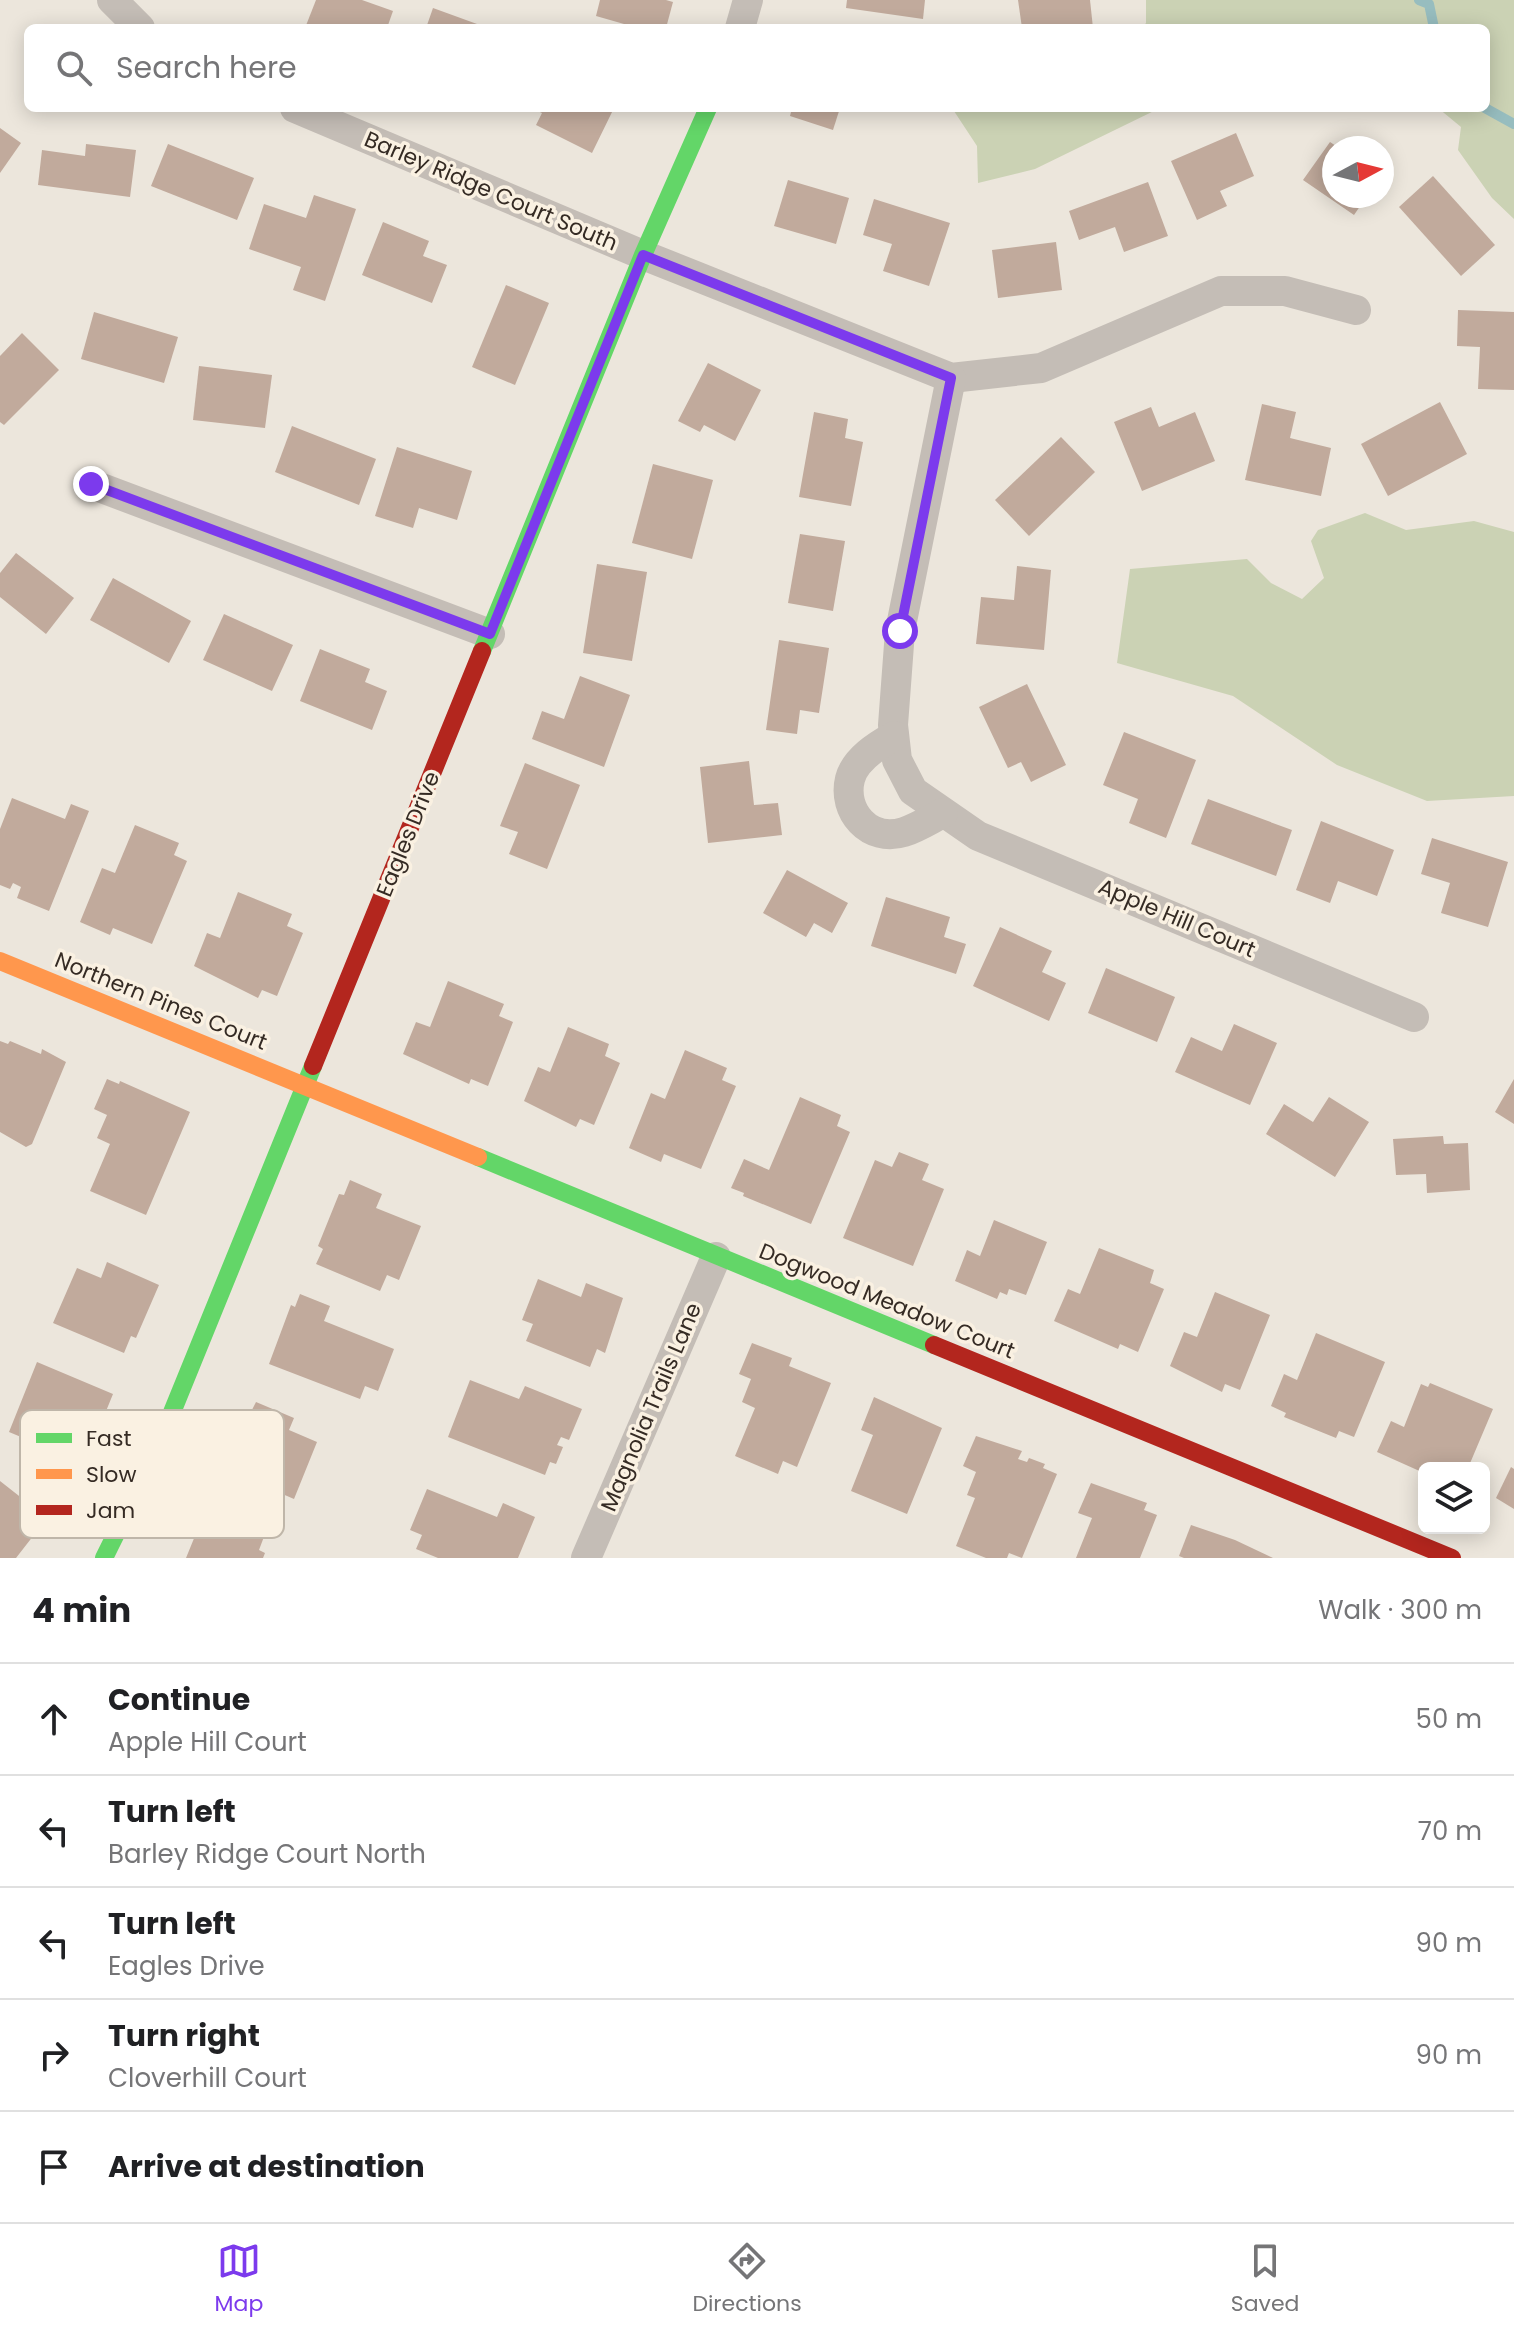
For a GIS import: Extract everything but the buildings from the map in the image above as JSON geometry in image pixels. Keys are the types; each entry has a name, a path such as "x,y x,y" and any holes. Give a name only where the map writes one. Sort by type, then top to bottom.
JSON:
{"street":[{"path":"112,0 136,24"},
{"path":"741,24 748,0"},
{"name":"Barley Ridge Court South","path":"304,112 643,255 951,378"},
{"name":"Eagles Drive","path":"173,1410 643,255 706,112"},
{"path":"951,378 1041,368 1221,291 1285,291 1356,310"},
{"name":"Apple Hill Court","path":"951,378 900,631 894,736 897,760 913,791 978,836 1414,1017"},
{"path":"91,484 490,634"},
{"path":"894,736 871,750 850,776 848,803 857,820 876,833 902,833 943,813"},
{"name":"Northern Pines Court","path":"0,961 305,1086"},
{"name":"Dogwood Meadow Court","path":"305,1086 1452,1558"},
{"name":"Magnolia Trails Lane","path":"586,1558 716,1257"},
{"name":"Eagles Drive","path":"104,1558 114,1538"}],"green space":[{"path":"1146,0 1514,0 1514,219 1492,198 1458,150 1461,127 1443,112 1490,112 1490,24 1146,23"},
{"path":"955,112 1152,112 1035,169 978,183 977,146"},
{"path":"1365,513 1406,530 1474,521 1514,532 1514,796 1427,801 1337,765 1233,696 1117,663 1130,569 1247,559 1271,583 1302,599 1324,578 1311,541 1318,530"}],"waterway":[{"path":"1419,0 1429,4 1433,24"},
{"path":"1490,111 1514,124"}],"traffic: fast":[{"path":"482,651 643,255 706,112"},
{"path":"173,1410 313,1066"},
{"path":"478,1157 934,1345"},
{"path":"104,1558 114,1538"}],"traffic: slow":[{"path":"0,961 478,1157"}],"traffic: jam":[{"path":"313,1066 482,651"},
{"path":"934,1345 1452,1558"}],"route":[{"path":"91,484 490,634 643,255 951,378 900,631"}]}
